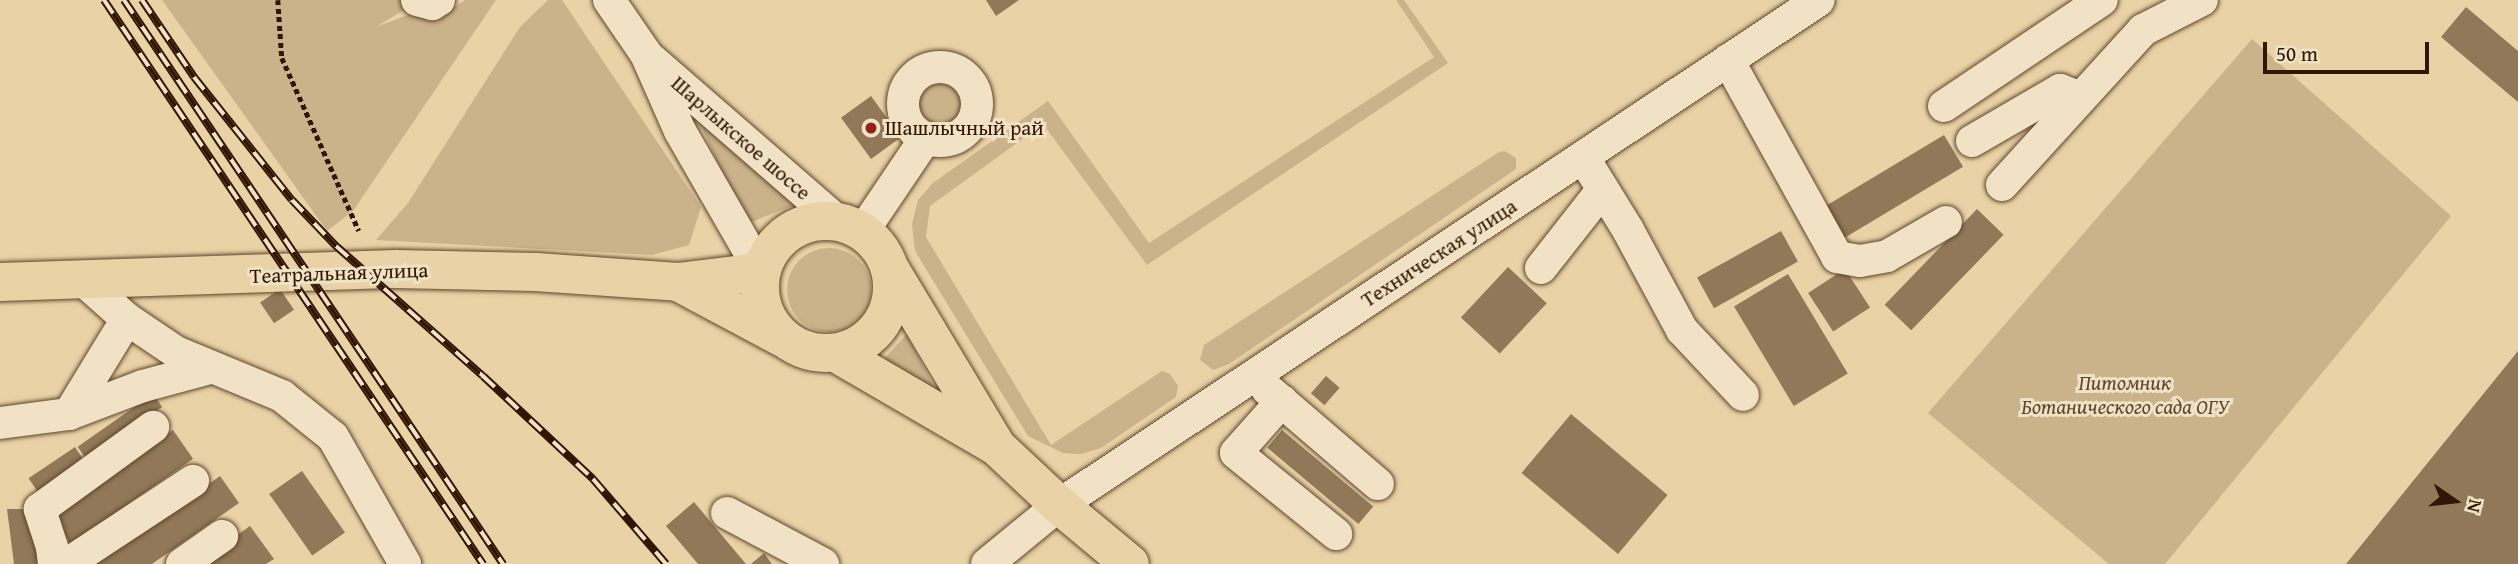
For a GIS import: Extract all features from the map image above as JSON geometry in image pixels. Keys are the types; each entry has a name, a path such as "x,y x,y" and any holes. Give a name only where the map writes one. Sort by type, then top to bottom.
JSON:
{"main road":[{"path":"890,269 892,294 878,328 859,345 836,353 806,351 781,337 762,307 761,272 771,249 789,232 820,220 850,226 880,248 996,446"},
{"name":"Театральная улица","path":"0,282 396,270 536,272 678,282 761,272"},
{"name":"Театральная улица","path":"678,282 781,337"},
{"path":"836,353 996,446 1059,505 1130,564"}],"street":[{"path":"417,0 432,4 439,0"},
{"name":"Шарлыкское шоссе","path":"609,0 646,54 680,131 761,272"},
{"name":"Техническая улица","path":"987,564 1059,505 1819,0"},
{"path":"1944,106 2102,0"},
{"path":"2002,185 2143,30 2202,0"},
{"name":"Шарлыкское шоссе","path":"646,54 850,226"},
{"path":"1728,60 1837,257 1860,261 1887,256 1946,222"},
{"path":"1972,141 2060,90 2081,98"},
{"path":"850,226 925,139"},
{"path":"1583,158 1628,230 1682,330 1743,395"},
{"path":"1541,268 1603,189"},
{"path":"83,280 127,319 176,352 282,396 333,437 405,564"},
{"path":"69,414 127,319"},
{"path":"0,423 69,414 143,386 210,368"},
{"path":"1253,376 1378,484"},
{"path":"1282,401 1236,453 1336,534"},
{"path":"54,564 52,547 40,509 153,427"},
{"path":"67,564 193,481"},
{"path":"727,513 823,564"},
{"path":"182,564 222,537"}],"path":[{"path":"278,0 282,58 359,231"}],"green space":[{"path":"162,0 420,0 376,27 413,13 452,9 465,0 496,0 353,211 327,231"},
{"path":"548,0 562,0 701,207 689,245 652,255 376,240 408,203 520,27"},
{"path":"1396,0 1404,0 1448,63 1147,265 1043,124 930,206 926,237 1051,445 1162,371 1170,374 1178,386 1176,397 1101,448 1081,454 1063,453 1028,436 915,251 912,224 918,200 933,183 1048,101 1149,243 1434,57"},
{"name":"Питомник Ботанического сада ОГУ","path":"2252,39 2451,216 2165,564 2109,564 1928,413"},
{"path":"942,80 952,82 960,88 966,96 966,116 960,124 952,130 942,132 932,130 924,124 918,116 916,106 918,96 924,88 932,82"},
{"path":"699,122 797,204 746,224"},
{"path":"1505,151 1516,158 1516,169 1229,364 1213,370 1200,360 1204,345 1499,152"},
{"path":"829,248 845,251 859,260 868,274 871,290 868,306 859,320 845,329 829,332 813,329 799,320 790,306 787,290 790,274 799,260 813,251"},
{"path":"907,334 937,393 884,359"}],"building":[{"path":"986,0 1019,0 996,16"},
{"path":"2466,7 2518,51 2518,102 2441,37"},
{"name":"Шашлычный рай","path":"871,96 901,137 871,159 841,118"},
{"path":"1944,135 1963,167 1843,239 1824,207"},
{"path":"1977,209 2004,235 1911,330 1885,305"},
{"path":"1781,231 1798,262 1714,308 1697,278"},
{"path":"1508,267 1547,303 1500,354 1461,317"},
{"path":"1845,269 1870,308 1833,332 1808,293"},
{"path":"1788,274 1848,373 1794,406 1734,306"},
{"path":"280,289 294,310 274,323 260,302"},
{"path":"2518,351 2518,564 2346,564"},
{"path":"1326,376 1340,388 1324,405 1311,393"},
{"path":"153,394 162,407 87,460 78,447"},
{"path":"1571,414 1668,495 1618,554 1522,473"},
{"path":"173,430 193,459 71,544 51,515"},
{"path":"1282,430 1373,506 1358,524 1267,448"},
{"path":"75,447 87,465 41,497 29,478"},
{"path":"302,471 345,532 312,555 269,494"},
{"path":"220,476 239,503 152,564 95,564"},
{"path":"694,502 746,564 698,564 666,526"},
{"path":"7,509 29,509 41,564 14,564"},
{"path":"250,526 274,559 266,564 196,564"},
{"path":"764,553 772,564 751,564"}],"railway":[{"path":"104,0 483,564"},
{"path":"124,0 503,564"},
{"path":"142,0 194,77 292,200 336,246 483,376 593,479 666,564"}],"place":[{"name":"Шашлычный рай","path":"871,128"}]}
